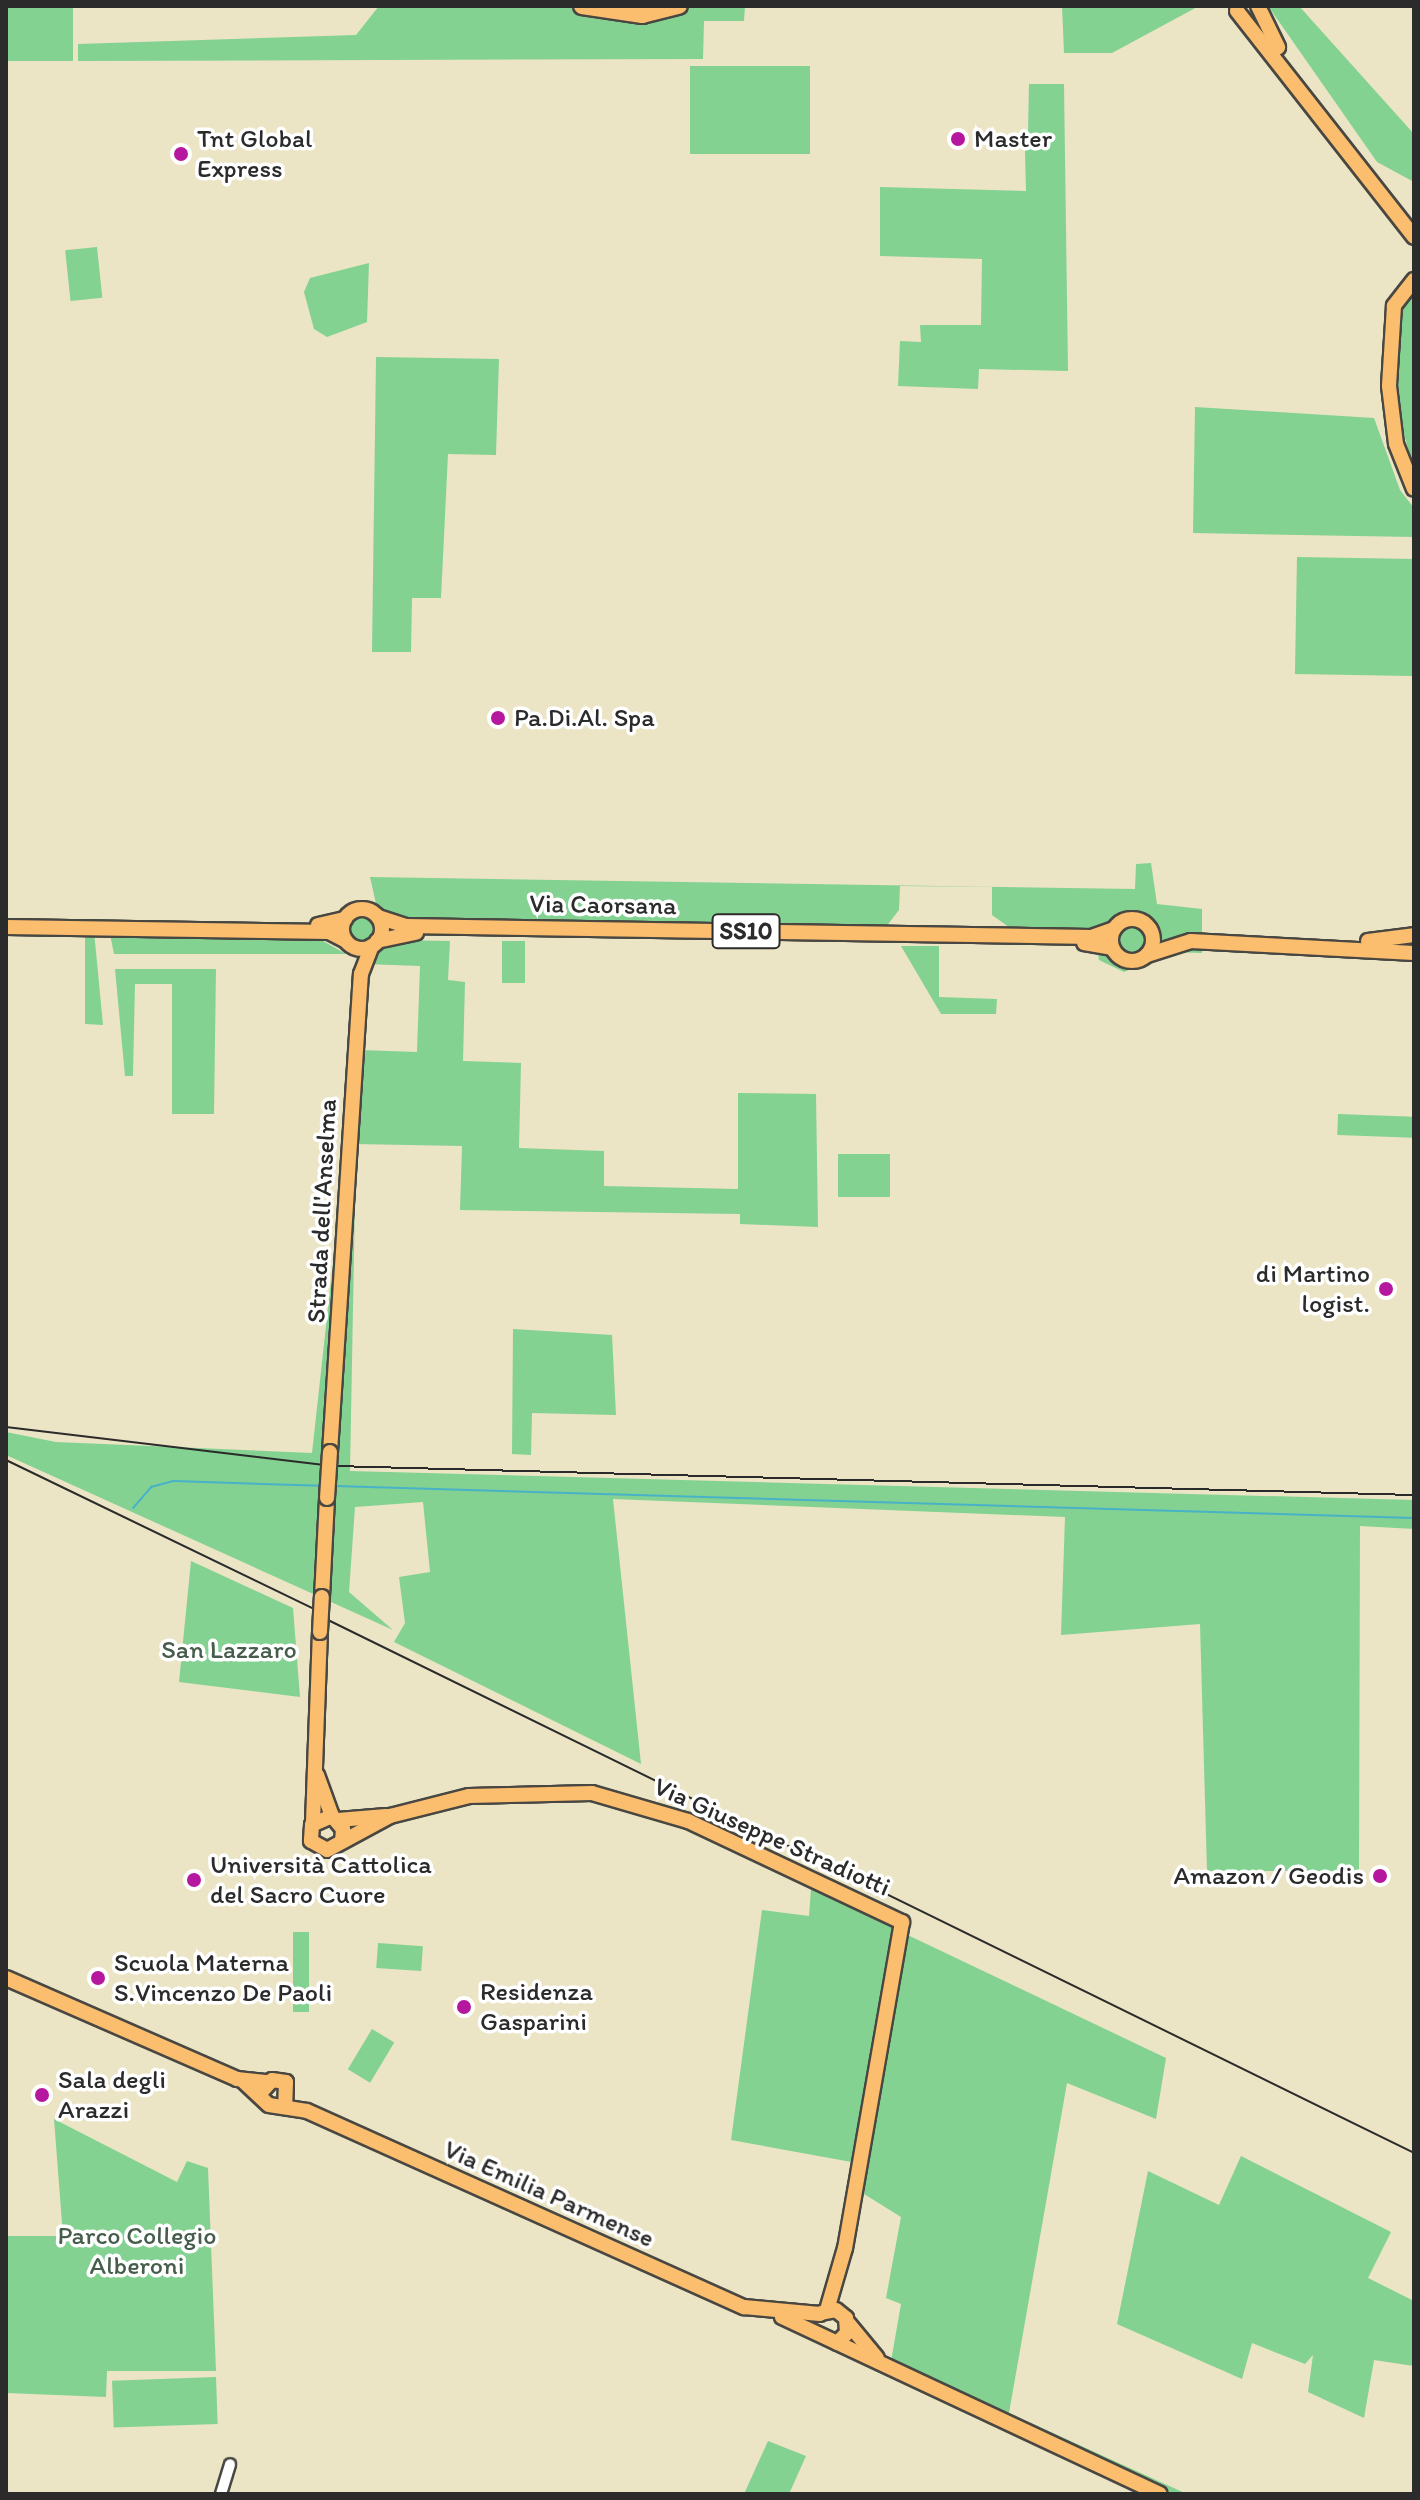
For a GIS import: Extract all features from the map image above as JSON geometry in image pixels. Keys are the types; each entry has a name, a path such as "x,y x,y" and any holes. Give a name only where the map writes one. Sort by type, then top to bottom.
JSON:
{"highway":[{"path":"582,6 642,15 679,6"}],"main road":[{"path":"1258,6 1328,119 1414,220"},
{"path":"1237,8 1414,237"},
{"path":"1414,266 1399,293 1389,403 1414,489"},
{"path":"1399,293 1414,280"},
{"name":"SS10","path":"6,920 323,925 345,919 360,909 378,917"},
{"name":"Via Caorsana","path":"378,917 406,926 1091,937 1114,929"},
{"name":"Strada dell'Anselma","path":"311,1764 361,974 374,943 378,917"},
{"name":"Strada dell'Anselma","path":"345,919 361,974"},
{"path":"1191,941 1130,961 1112,948 1114,929 1130,919 1191,941 1323,943 1414,953"},
{"name":"SS10","path":"6,927 329,932 350,943 374,943"},
{"path":"1147,955 1150,928"},
{"name":"Via Caorsana","path":"374,943 417,933 1112,948"},
{"path":"1323,943 1414,935"},
{"path":"311,1764 342,1841 330,1850 316,1847 311,1764"},
{"name":"Via Giuseppe Stradiotti","path":"313,1822 390,1816 508,1791 620,1798 688,1821 902,1922 845,2248 817,2335"},
{"name":"Via Giuseppe Stradiotti","path":"342,1841 390,1816"},
{"name":"Via Emilia Parmense","path":"6,1978 265,2089 273,2107 288,2098"},
{"name":"Via Emilia Parmense","path":"265,2089 283,2080 288,2098 307,2111 744,2307 775,2314 837,2343"},
{"name":"Via Giuseppe Stradiotti","path":"845,2248 846,2319"},
{"name":"Via Emilia Parmense","path":"775,2314 824,2312 846,2319"},
{"path":"846,2319 837,2343 1160,2494"},
{"path":"846,2319 885,2368"}],"street":[{"path":"221,2494 230,2464"}],"green space":[{"path":"6,6 73,6 73,61 6,61"},
{"path":"379,6 745,6 744,21 704,21 703,59 78,61 78,44 356,35"},
{"path":"1062,6 1199,6 1112,53 1064,53"},
{"path":"1268,6 1299,6 1414,134 1414,182 1377,162"},
{"path":"690,66 810,66 810,154 690,154"},
{"path":"1029,84 1064,84 1068,371 979,369 978,389 898,386 900,341 921,342 920,325 981,325 982,259 880,256 880,187 1026,191 1025,151 1035,143 1028,131"},
{"path":"97,247 102,298 71,301 65,250"},
{"path":"369,263 367,322 327,337 314,329 304,292 310,278"},
{"path":"1414,290 1414,469 1396,407 1396,348 1405,297"},
{"path":"376,357 499,359 496,455 448,454 441,598 412,598 411,652 372,652"},
{"path":"1195,407 1374,418 1400,490 1414,508 1414,537 1193,533"},
{"path":"1297,557 1414,559 1412,676 1295,674"},
{"path":"1151,863 1157,904 1202,909 1202,953 1170,952 1124,972 1099,960 1094,931 1013,930 992,915 992,887 900,886 899,910 885,928 392,919 377,908 370,877 1135,889 1136,864"},
{"path":"362,911 374,916 379,928 374,940 362,945 350,940 345,928 350,916"},
{"path":"85,930 94,931 103,1025 85,1024"},
{"path":"110,934 316,937 346,954 114,954"},
{"path":"394,940 450,941 448,980 465,982 463,1061 521,1063 519,1148 604,1151 604,1186 738,1189 738,1093 816,1094 818,1227 740,1224 740,1214 460,1210 462,1146 355,1144 360,1050 417,1052 420,966 365,964 378,945"},
{"path":"502,941 525,941 525,983 502,983"},
{"path":"901,946 939,946 939,997 997,999 996,1014 941,1014"},
{"path":"115,969 216,969 214,1114 172,1114 172,984 135,984 133,1076 125,1076"},
{"path":"1338,1114 1414,1117 1413,1138 1337,1135"},
{"path":"838,1154 890,1154 890,1197 838,1197"},
{"path":"340,1199 355,1199 350,1471 1414,1500 1414,1529 1360,1526 1359,1871 1207,1871 1200,1624 1061,1635 1065,1517 613,1499 641,1764 394,1642 405,1623 399,1577 430,1572 423,1502 355,1507 349,1592 393,1630 6,1455 6,1432 56,1442 312,1453"},
{"path":"513,1329 612,1335 616,1415 532,1413 531,1455 512,1454"},
{"name":"San Lazzaro","path":"191,1561 293,1608 300,1697 179,1682"},
{"path":"811,1889 1166,2058 1156,2119 1067,2083 1009,2413 1187,2494 1162,2494 890,2367 901,2304 886,2298 901,2217 864,2194 868,2165 731,2140 762,1910 809,1916"},
{"path":"293,1932 309,1932 309,2012 293,2012"},
{"path":"378,1943 423,1946 421,1971 376,1968"},
{"path":"372,2029 394,2042 370,2083 348,2069"},
{"name":"Parco Collegio Alberoni","path":"54,2119 177,2182 187,2161 208,2168 216,2371 107,2371 106,2397 6,2393 6,2236 63,2236"},
{"path":"1241,2156 1391,2232 1368,2278 1414,2301 1414,2366 1374,2360 1364,2418 1308,2392 1313,2355 1305,2364 1252,2343 1242,2379 1117,2324 1148,2171 1219,2205"},
{"path":"216,2377 218,2424 114,2428 112,2381"},
{"path":"768,2441 806,2456 789,2494 744,2494"}],"waterway":[{"path":"133,1508 151,1487 174,1481 321,1486"},
{"path":"335,1486 1414,1518"}],"railway":[{"path":"6,1427 335,1466 1414,1495"},
{"path":"6,1460 314,1609"},
{"path":"326,1619 1414,2153"}],"place":[{"name":"Master","path":"958,139"},
{"name":"Tnt Global Express","path":"181,154"},
{"name":"Pa.Di.Al. Spa","path":"498,718"},
{"name":"di Martino logist.","path":"1386,1289"},
{"name":"Amazon / Geodis","path":"1380,1876"},
{"name":"Università Cattolica del Sacro Cuore","path":"194,1880"},
{"name":"Scuola Materna S.Vincenzo De Paoli","path":"98,1978"},
{"name":"Residenza Gasparini","path":"464,2007"},
{"name":"Sala degli Arazzi","path":"42,2095"}]}
